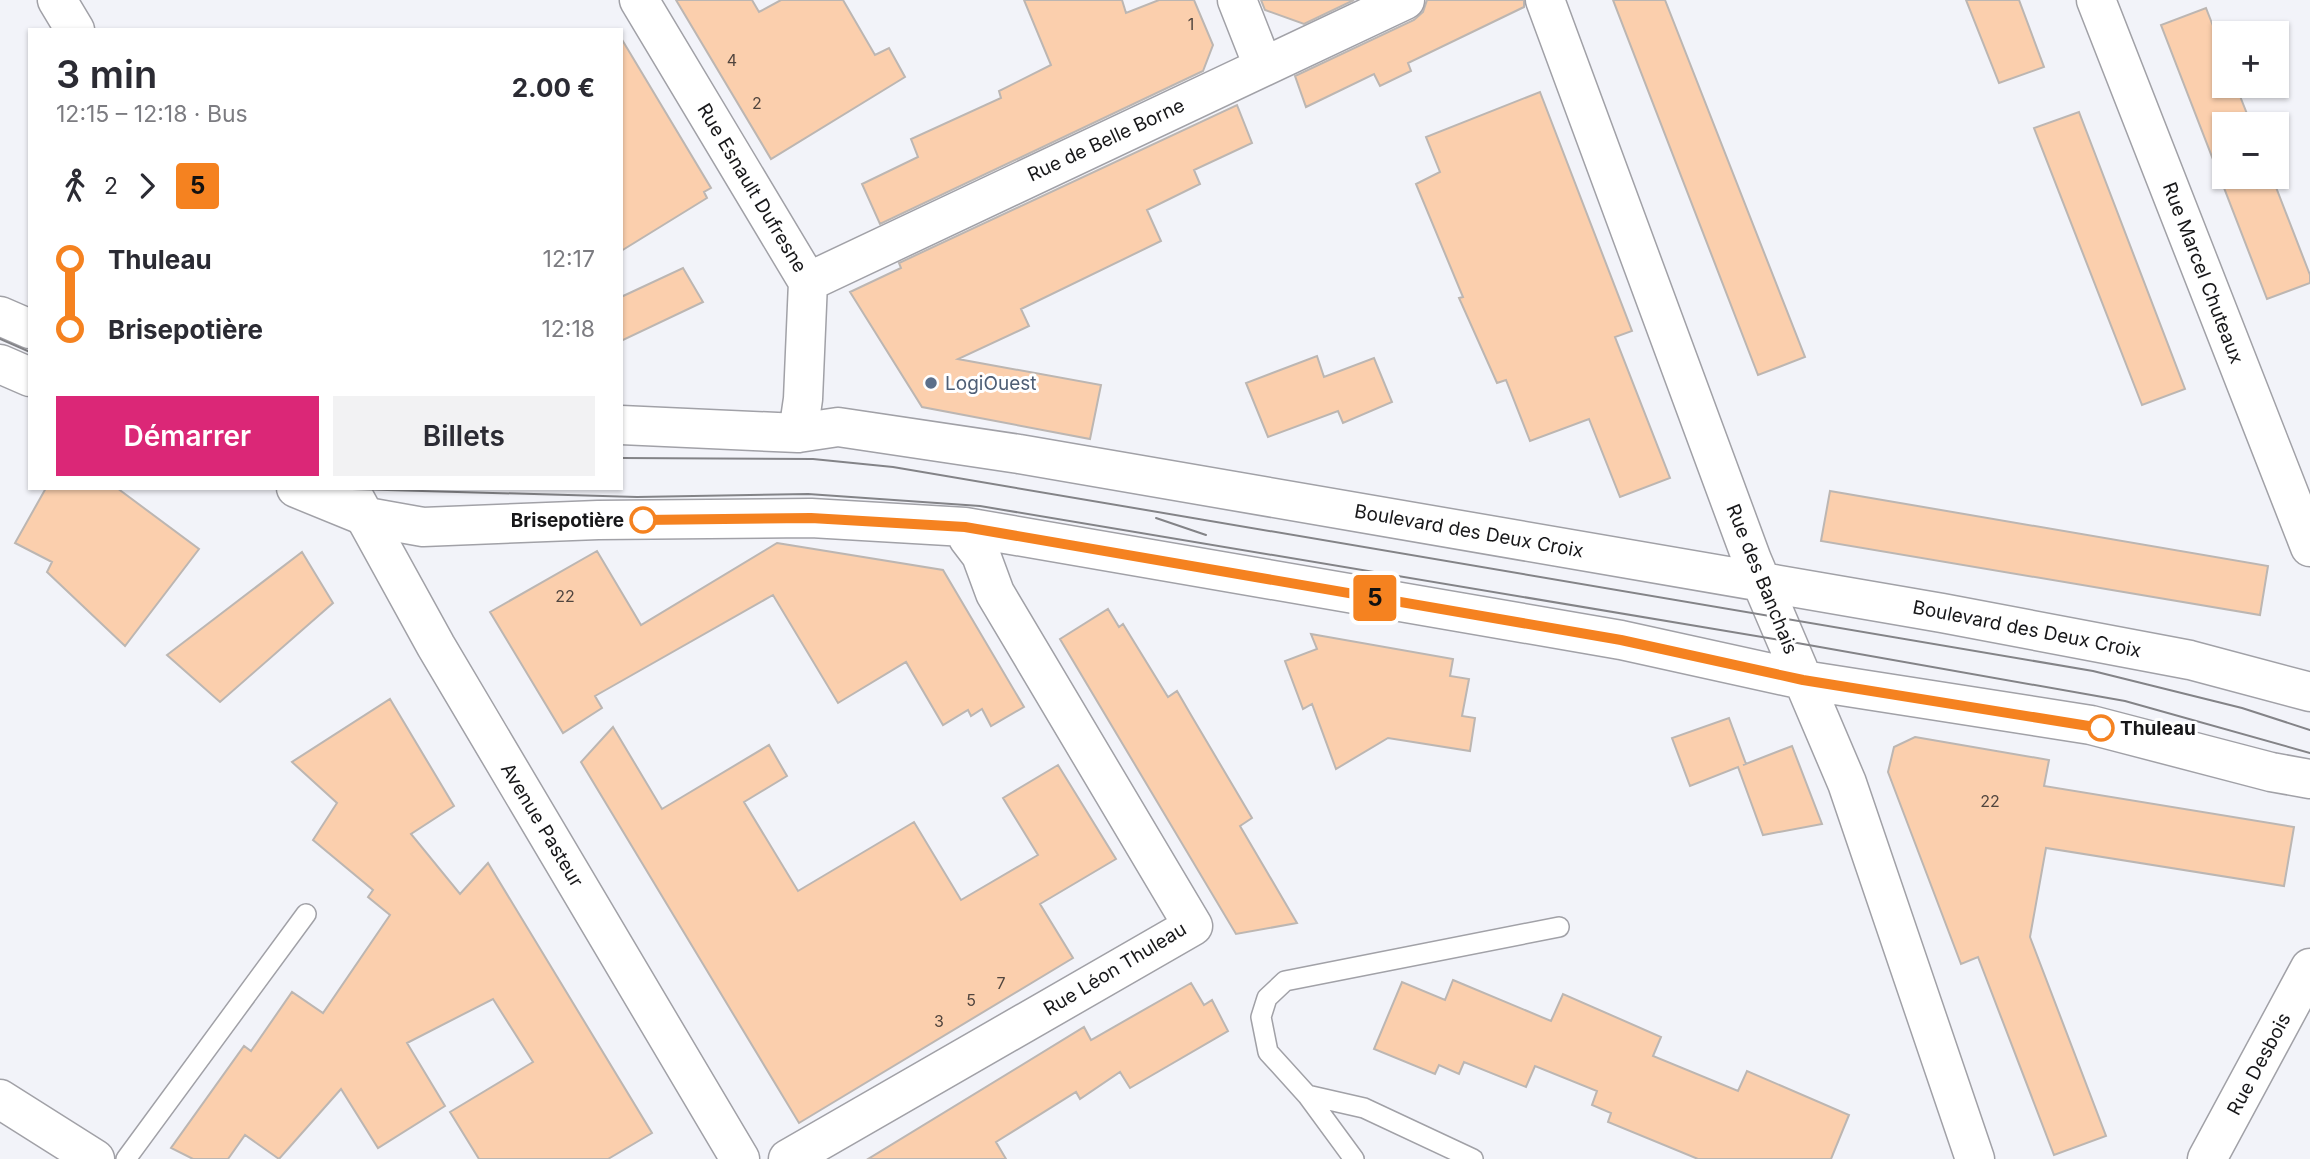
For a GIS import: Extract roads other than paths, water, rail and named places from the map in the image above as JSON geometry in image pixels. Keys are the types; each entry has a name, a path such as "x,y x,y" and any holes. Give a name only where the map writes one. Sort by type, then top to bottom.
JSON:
{"street":[{"path":"57,0 74,28"},
{"name":"Rue Esnault Dufresne","path":"639,0 808,282 803,399 798,433"},
{"path":"1237,0 1263,66"},
{"name":"Rue de Belle Borne","path":"808,282 1405,0"},
{"name":"Rue des Banchais","path":"1545,0 1761,581 1847,783 1975,1159"},
{"name":"Rue Marcel Chuteaux","path":"2096,0 2310,547"},
{"path":"0,316 28,328"},
{"path":"0,364 28,376"},
{"name":"Boulevard des Deux Croix","path":"623,425 798,433 838,427 1006,452 1761,581 2190,660 2310,692"},
{"path":"304,490 358,503 423,527 598,520 811,518 965,527 1621,640 1803,680 2091,725 2275,773 2310,779"},
{"name":"Avenue Pasteur","path":"358,503 436,646 740,1159"},
{"name":"Rue Léon Thuleau","path":"788,1159 1193,926 996,593 965,527"},
{"name":"Rue Desbois","path":"2207,1159 2310,968"},
{"path":"0,1099 95,1159"}],"lane":[{"path":"126,1159 306,914"},
{"path":"1354,1159 1307,1095 1268,1052 1261,1017 1267,998 1285,981 1559,927"},
{"path":"1307,1095 1364,1108 1473,1159"}],"tram line":[{"path":"0,339 28,351"},
{"path":"623,458 813,459 893,467 2093,671 2242,708 2310,730"},
{"path":"388,490 637,497 808,494 980,506 1786,641 2125,701 2310,753"},
{"path":"1156,518 1206,535"}],"place":[{"name":"LogiOuest","path":"931,383"},
{"name":"Brisepotière","path":"643,520"},
{"name":"Thuleau","path":"2101,728"}]}
